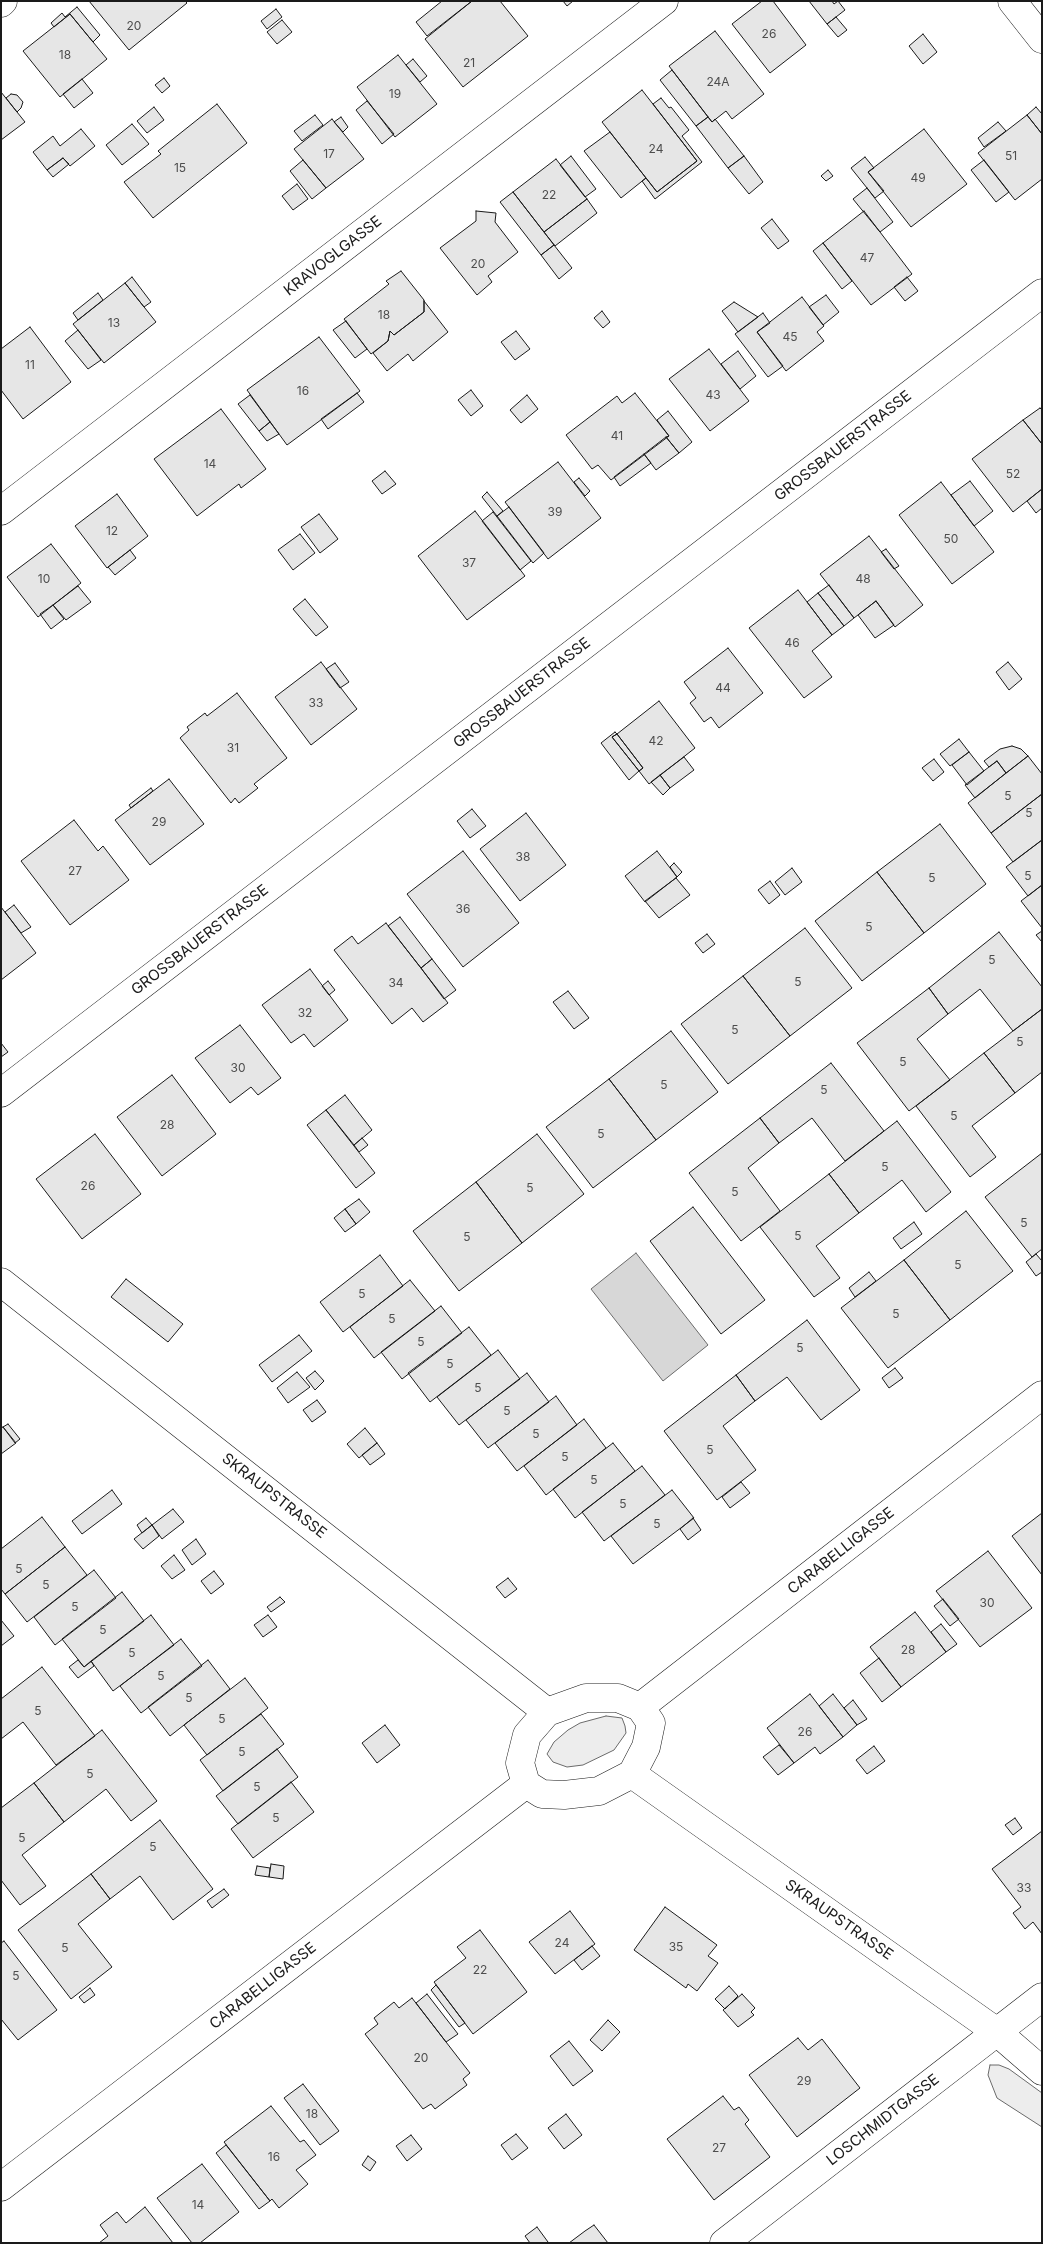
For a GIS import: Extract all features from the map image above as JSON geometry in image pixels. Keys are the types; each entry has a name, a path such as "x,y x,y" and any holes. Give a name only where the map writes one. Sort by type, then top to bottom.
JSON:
{"street":[{"name":"KRAVOGLGASSE","path":"1,511 664,1"},
{"path":"1012,1 1042,39"},
{"name":"GROSSBAUERSTRASSE","path":"1,1093 1042,293"},
{"name":"SKRAUPSTRASSE","path":"1,1282 547,1712"},
{"name":"CARABELLIGASSE","path":"640,1707 1042,1395"},
{"path":"586,1698 618,1698 640,1707 651,1723 646,1747 632,1774 599,1791 564,1795 542,1794 526,1784 520,1763 527,1735 547,1712 586,1698"},
{"name":"SKRAUPSTRASSE","path":"632,1774 997,2032 1042,2071"},
{"name":"CARABELLIGASSE","path":"1,2187 526,1784"},
{"name":"LOSCHMIDTGASSE","path":"724,2243 1042,1997"}],"shaded area":[{"path":"636,1253 708,1345 663,1381 591,1289"},
{"path":"606,1716 622,1718 625,1726 626,1733 614,1750 583,1765 567,1767 553,1762 547,1754 554,1742 568,1730 580,1723"},
{"path":"990,2065 999,2065 1009,2069 1042,2093 1042,2127 997,2098 988,2075"}],"building":[{"path":"89,1 185,1 187,3 129,50"},
{"path":"442,1 472,1 427,36 416,22"},
{"path":"472,1 500,1 528,36 463,87 425,39"},
{"path":"563,1 573,1 567,6"},
{"path":"762,1 773,1 806,45 770,73 732,24"},
{"path":"809,1 832,1 834,4 838,1 845,10 827,24"},
{"path":"77,7 100,35 93,42 70,14 54,27 51,23 62,13 65,17"},
{"path":"276,9 282,17 267,29 261,21"},
{"path":"70,14 107,59 60,97 23,51"},
{"path":"836,17 847,30 838,37 827,24"},
{"path":"282,20 292,32 277,44 267,32"},
{"path":"715,31 764,94 732,119 726,111 712,122 669,66"},
{"path":"923,34 937,52 923,64 909,46"},
{"path":"398,55 437,104 395,137 357,87"},
{"path":"413,59 427,76 420,82 406,65"},
{"path":"672,70 708,117 696,126 660,80"},
{"path":"164,78 170,86 162,93 155,85"},
{"path":"82,79 93,93 74,108 63,94"},
{"path":"642,90 697,161 657,192 602,122"},
{"path":"1,92 25,122 1,140"},
{"path":"11,94 17,95 23,102 17,112 6,98"},
{"path":"661,98 669,108 671,107 689,130 682,136 702,162 655,199 642,181 646,178 657,192 697,161 653,104"},
{"path":"367,101 394,134 382,144 356,110"},
{"path":"217,104 247,143 153,218 124,182 161,154 158,151"},
{"path":"154,107 164,120 147,133 137,121"},
{"path":"1036,107 1042,114 1042,134 1027,115"},
{"path":"315,115 323,125 302,141 294,131"},
{"path":"1027,115 1042,134 1042,179 1015,200 978,153"},
{"path":"341,117 348,127 343,132 334,122"},
{"path":"708,117 712,122 715,119 744,156 728,168 696,126"},
{"path":"332,119 364,159 326,188 294,149"},
{"path":"998,122 1006,131 984,147 978,138"},
{"path":"132,124 149,144 122,165 106,145"},
{"path":"81,129 95,146 70,166 63,158 47,170 33,152 53,136 60,146"},
{"path":"924,129 967,184 911,227 868,172"},
{"path":"610,132 646,178 621,198 584,151"},
{"path":"571,156 596,189 585,197 560,165"},
{"path":"744,156 763,182 749,194 728,168"},
{"path":"865,157 874,168 868,172 884,191 875,198 851,168"},
{"path":"63,158 69,164 53,177 47,170"},
{"path":"556,159 587,199 544,232 513,192"},
{"path":"303,160 326,188 312,199 290,171"},
{"path":"984,160 1009,192 996,202 971,170"},
{"path":"828,170 833,176 826,181 821,176"},
{"path":"297,184 308,199 293,210 282,196"},
{"path":"867,188 893,222 880,232 853,199"},
{"path":"513,192 554,245 541,255 500,202"},
{"path":"587,199 597,213 555,246 544,232"},
{"path":"476,211 496,213 495,222 518,252 488,276 492,282 477,295 440,248 476,221"},
{"path":"864,211 912,274 871,305 823,243"},
{"path":"772,219 789,241 778,249 761,228"},
{"path":"823,243 852,281 842,289 813,251"},
{"path":"554,245 572,268 559,279 541,255"},
{"path":"401,271 424,300 424,312 394,335 390,331 388,341 371,354 344,319 389,284 386,281"},
{"path":"132,277 151,302 144,307 125,283"},
{"path":"907,277 918,291 905,301 894,287"},
{"path":"125,283 156,322 104,363 73,324"},
{"path":"98,293 103,300 78,320 73,313"},
{"path":"826,295 839,312 823,325 809,307"},
{"path":"802,297 824,326 817,332 824,341 786,371 757,332"},
{"path":"424,301 448,332 413,361 408,354 387,371 373,353 388,341 390,331 394,335 424,312"},
{"path":"734,302 758,317 738,332 722,311"},
{"path":"602,311 610,322 603,328 594,318"},
{"path":"763,313 770,323 757,332 783,366 768,377 735,334"},
{"path":"346,321 367,349 355,358 333,330"},
{"path":"30,327 71,382 23,419 1,390 1,349"},
{"path":"78,330 101,360 88,369 65,341"},
{"path":"516,331 530,349 515,360 501,342"},
{"path":"319,337 360,391 287,445 247,390"},
{"path":"709,349 749,401 710,431 669,379"},
{"path":"738,351 756,376 740,389 721,364"},
{"path":"471,390 483,406 471,416 458,400"},
{"path":"357,393 364,402 328,429 321,419"},
{"path":"635,393 669,436 611,480 598,465 592,469 566,435 617,396 622,403"},
{"path":"250,395 270,422 259,431 238,404"},
{"path":"527,395 538,409 521,423 510,410"},
{"path":"1040,408 1042,410 1042,444 1023,420"},
{"path":"221,409 266,469 241,488 239,484 197,516 154,459"},
{"path":"668,411 692,442 679,453 666,437 669,436 657,420"},
{"path":"1023,420 1042,444 1042,489 1013,512 972,459"},
{"path":"270,422 279,434 267,441 259,431"},
{"path":"666,437 679,453 656,470 644,454"},
{"path":"644,454 651,463 620,486 614,477"},
{"path":"558,462 601,518 548,559 505,502"},
{"path":"385,471 396,484 382,494 372,481"},
{"path":"579,478 590,491 585,496 574,482"},
{"path":"970,481 993,511 974,526 951,495"},
{"path":"941,482 994,552 952,584 899,515"},
{"path":"1042,489 1042,508 1036,513 1027,501"},
{"path":"487,492 503,511 497,516 482,497"},
{"path":"117,494 148,536 107,568 75,526"},
{"path":"509,507 544,553 533,563 497,516"},
{"path":"475,511 525,576 467,620 418,556"},
{"path":"493,512 531,561 520,570 482,521"},
{"path":"319,514 338,539 320,553 301,527"},
{"path":"300,534 315,553 293,570 278,550"},
{"path":"869,536 923,605 895,627 876,601 854,618 820,574"},
{"path":"51,544 81,583 38,617 7,577"},
{"path":"886,549 899,566 894,569 881,552"},
{"path":"130,550 136,558 115,575 108,567"},
{"path":"829,585 854,618 844,626 818,593"},
{"path":"78,586 91,602 66,620 53,605"},
{"path":"798,590 832,635 812,651 832,677 804,698 749,628"},
{"path":"818,593 844,626 832,635 807,602"},
{"path":"305,599 328,627 316,636 293,609"},
{"path":"876,601 894,625 875,638 858,615"},
{"path":"53,605 64,619 51,629 40,614"},
{"path":"728,648 763,693 719,728 711,717 704,722 690,703 696,698 684,682"},
{"path":"321,662 357,709 311,745 275,697"},
{"path":"1008,662 1022,679 1009,690 996,672"},
{"path":"335,663 349,682 340,688 326,669"},
{"path":"237,693 287,758 254,784 258,788 239,803 235,798 231,803 180,738 189,730 187,727 205,713 207,716"},
{"path":"659,701 695,748 649,784 639,771 643,768 617,734"},
{"path":"615,732 617,734 612,737 639,771 629,780 601,743"},
{"path":"617,734 643,768 639,771 612,737"},
{"path":"959,739 969,752 950,766 940,754"},
{"path":"1012,746 1021,749 1028,756 1006,773 997,761 989,767 984,761 1000,749"},
{"path":"969,752 984,771 967,785 952,765"},
{"path":"1028,756 1042,774 1042,794 991,833 968,803"},
{"path":"684,757 694,770 670,788 660,775"},
{"path":"934,759 944,772 933,781 922,768"},
{"path":"997,761 1006,773 975,798 965,785"},
{"path":"660,775 670,788 663,795 651,782"},
{"path":"169,779 204,824 150,865 115,820"},
{"path":"151,788 153,791 131,808 129,805"},
{"path":"1042,794 1042,840 1013,862 991,833"},
{"path":"472,809 486,826 470,838 457,821"},
{"path":"526,813 566,865 520,901 480,849"},
{"path":"74,820 98,851 103,846 129,880 70,925 21,861"},
{"path":"940,824 986,884 924,933 877,872"},
{"path":"1042,840 1042,885 1028,896 1006,867"},
{"path":"463,851 519,923 463,967 407,894"},
{"path":"657,851 677,877 645,902 625,876"},
{"path":"674,863 682,872 677,877 670,867"},
{"path":"792,868 802,882 785,895 775,882"},
{"path":"877,872 924,933 862,981 815,921"},
{"path":"676,878 690,895 659,918 645,901"},
{"path":"770,881 780,895 769,904 758,890"},
{"path":"1042,885 1042,928 1021,901"},
{"path":"14,905 31,927 21,933 5,912"},
{"path":"1,907 36,953 1,980"},
{"path":"400,917 432,959 421,968 388,926"},
{"path":"386,923 448,1003 423,1022 412,1008 392,1024 334,950 352,936 358,944"},
{"path":"805,928 852,988 790,1036 743,976"},
{"path":"1042,931 1042,942 1036,935"},
{"path":"999,932 1042,987 1042,1009 1013,1031 980,989 948,1014 929,988"},
{"path":"707,934 715,944 703,953 695,943"},
{"path":"432,959 456,990 444,999 421,968"},
{"path":"310,969 348,1020 314,1047 304,1034 291,1043 262,1005"},
{"path":"743,976 790,1036 728,1084 681,1024"},
{"path":"328,981 335,990 329,995 322,986"},
{"path":"929,988 948,1014 917,1039 950,1080 909,1111 857,1043"},
{"path":"568,991 589,1018 574,1029 553,1002"},
{"path":"1042,1009 1042,1072 1015,1093 984,1053"},
{"path":"240,1025 281,1078 258,1095 251,1087 230,1103 195,1058"},
{"path":"671,1031 718,1092 656,1140 609,1079"},
{"path":"1,1043 8,1052 1,1057"},
{"path":"984,1053 1015,1093 972,1126 996,1157 970,1177 916,1106"},
{"path":"831,1063 884,1131 845,1161 812,1118 779,1143 760,1118"},
{"path":"172,1075 216,1134 162,1176 117,1117"},
{"path":"609,1079 656,1140 593,1188 546,1127"},
{"path":"345,1095 372,1130 354,1145 326,1110"},
{"path":"326,1110 375,1173 356,1188 307,1125"},
{"path":"760,1118 779,1143 748,1168 780,1211 741,1241 689,1173"},
{"path":"897,1121 951,1192 926,1212 902,1180 859,1213 829,1174"},
{"path":"95,1134 141,1194 82,1239 36,1179"},
{"path":"537,1134 584,1194 522,1243 476,1182"},
{"path":"362,1138 368,1145 359,1152 354,1145"},
{"path":"1042,1153 1042,1249 1032,1257 985,1197"},
{"path":"829,1174 859,1213 816,1246 840,1278 814,1297 760,1227"},
{"path":"476,1182 522,1243 459,1291 413,1231"},
{"path":"359,1199 370,1212 356,1224 345,1209"},
{"path":"693,1207 765,1300 721,1334 650,1241"},
{"path":"345,1209 356,1224 345,1232 334,1218"},
{"path":"966,1211 1013,1271 950,1320 904,1260"},
{"path":"914,1222 922,1234 901,1249 893,1238"},
{"path":"1036,1254 1042,1261 1042,1272 1036,1276 1026,1262"},
{"path":"380,1255 403,1286 343,1332 320,1302"},
{"path":"904,1260 950,1320 888,1368 841,1308"},
{"path":"869,1272 876,1281 855,1297 849,1288"},
{"path":"126,1279 183,1324 168,1342 111,1297"},
{"path":"410,1280 435,1311 374,1358 350,1327"},
{"path":"441,1306 462,1333 402,1379 381,1352"},
{"path":"807,1320 860,1390 821,1420 787,1377 755,1401 736,1375"},
{"path":"469,1327 491,1355 430,1402 408,1373"},
{"path":"299,1335 312,1351 272,1382 259,1365"},
{"path":"498,1350 520,1379 459,1425 437,1397"},
{"path":"895,1368 903,1378 889,1388 882,1378"},
{"path":"315,1371 324,1381 315,1390 306,1378"},
{"path":"297,1372 310,1387 288,1403 277,1388"},
{"path":"527,1373 549,1402 488,1448 466,1420"},
{"path":"736,1375 755,1401 723,1426 756,1470 717,1500 664,1431"},
{"path":"556,1396 577,1425 517,1471 495,1443"},
{"path":"317,1400 326,1412 312,1422 303,1410"},
{"path":"584,1419 606,1448 546,1495 524,1466"},
{"path":"8,1424 20,1439 15,1443 3,1427"},
{"path":"3,1427 16,1443 1,1454 1,1428"},
{"path":"365,1428 377,1443 359,1458 347,1444"},
{"path":"377,1443 385,1454 370,1465 362,1455"},
{"path":"613,1443 635,1471 575,1518 553,1489"},
{"path":"642,1466 665,1495 604,1541 582,1512"},
{"path":"741,1482 750,1493 730,1508 722,1497"},
{"path":"112,1490 122,1504 82,1534 72,1521"},
{"path":"672,1490 694,1518 633,1564 611,1536"},
{"path":"173,1509 184,1522 162,1539 152,1525"},
{"path":"1042,1513 1042,1575 1012,1536"},
{"path":"42,1517 65,1547 5,1594 1,1589 1,1549"},
{"path":"146,1518 152,1525 142,1533 137,1525"},
{"path":"693,1518 701,1530 688,1540 680,1529"},
{"path":"152,1525 159,1536 143,1549 134,1539"},
{"path":"196,1539 206,1554 192,1565 182,1550"},
{"path":"65,1547 87,1575 27,1622 5,1594"},
{"path":"988,1551 1032,1608 980,1647 936,1591"},
{"path":"174,1555 185,1570 172,1579 161,1566"},
{"path":"94,1570 116,1598 55,1645 34,1617"},
{"path":"214,1571 224,1584 211,1594 201,1581"},
{"path":"508,1578 517,1589 505,1598 496,1587"},
{"path":"122,1592 144,1621 84,1667 62,1639"},
{"path":"280,1597 285,1602 271,1612 267,1607"},
{"path":"943,1599 959,1619 950,1626 934,1606"},
{"path":"915,1612 946,1652 901,1687 870,1647"},
{"path":"151,1615 174,1645 113,1691 91,1661"},
{"path":"268,1615 277,1627 263,1637 254,1625"},
{"path":"1,1620 14,1636 1,1646"},
{"path":"941,1624 957,1644 946,1652 931,1632"},
{"path":"181,1639 202,1666 141,1713 120,1686"},
{"path":"879,1658 901,1687 882,1702 860,1673"},
{"path":"78,1660 84,1667 91,1661 94,1666 78,1678 69,1667"},
{"path":"208,1660 230,1689 170,1736 148,1707"},
{"path":"42,1667 95,1736 56,1765 23,1722 1,1739 1,1699"},
{"path":"245,1678 268,1708 207,1755 184,1725"},
{"path":"810,1694 843,1737 820,1754 815,1747 794,1763 767,1728"},
{"path":"833,1694 857,1725 843,1737 819,1706"},
{"path":"853,1700 867,1719 857,1725 844,1708"},
{"path":"261,1714 284,1744 223,1791 200,1760"},
{"path":"385,1725 400,1745 377,1763 362,1743"},
{"path":"102,1730 157,1801 131,1821 106,1789 64,1822 34,1783"},
{"path":"779,1745 794,1763 778,1775 763,1757"},
{"path":"874,1746 885,1761 867,1774 856,1760"},
{"path":"277,1749 298,1777 238,1824 216,1796"},
{"path":"291,1782 314,1812 253,1858 231,1829"},
{"path":"34,1783 64,1822 22,1855 46,1886 20,1905 1,1880 1,1808"},
{"path":"1015,1818 1022,1828 1013,1835 1005,1825"},
{"path":"160,1820 213,1889 173,1920 140,1876 110,1899 91,1874"},
{"path":"1042,1831 1042,1934 1033,1922 1025,1929 1013,1913 1021,1907 992,1869"},
{"path":"271,1864 284,1866 283,1879 269,1877"},
{"path":"257,1866 270,1868 269,1877 255,1875"},
{"path":"91,1874 110,1899 78,1924 112,1967 71,1999 18,1930"},
{"path":"224,1889 229,1895 212,1908 207,1901"},
{"path":"665,1907 717,1945 708,1956 718,1963 697,1991 688,1984 686,1988 634,1950"},
{"path":"570,1911 595,1944 555,1974 529,1942"},
{"path":"480,1930 527,1992 473,2034 434,1982 466,1958 457,1947"},
{"path":"4,1941 57,2010 18,2040 1,2019 1,1943"},
{"path":"592,1946 600,1956 582,1970 574,1960"},
{"path":"436,1985 465,2023 459,2027 431,1990"},
{"path":"729,1986 738,1996 725,2009 715,1999"},
{"path":"90,1988 95,1995 84,2003 79,1997"},
{"path":"427,1994 458,2034 446,2042 416,2003"},
{"path":"742,1994 755,2008 751,2012 754,2015 738,2027 723,2010"},
{"path":"412,1998 470,2073 463,2079 467,2085 435,2109 431,2104 423,2109 365,2034 378,2024 374,2018 394,2002 399,2008"},
{"path":"608,2020 620,2032 602,2051 590,2040"},
{"path":"798,2038 808,2050 822,2039 860,2088 797,2137 749,2075"},
{"path":"569,2041 593,2071 573,2086 550,2056"},
{"path":"303,2084 339,2131 320,2145 284,2098"},
{"path":"723,2096 734,2110 739,2107 749,2120 745,2124 770,2157 714,2200 667,2139"},
{"path":"271,2106 300,2142 304,2140 316,2155 296,2170 308,2184 279,2208 272,2199 270,2201 224,2142"},
{"path":"566,2114 582,2135 564,2149 548,2128"},
{"path":"516,2134 528,2148 512,2160 501,2145"},
{"path":"411,2135 422,2149 407,2161 396,2146"},
{"path":"226,2145 270,2201 259,2209 216,2153"},
{"path":"368,2156 376,2162 370,2171 362,2165"},
{"path":"202,2164 239,2212 200,2243 192,2243 157,2198"},
{"path":"145,2207 173,2243 99,2243 108,2236 100,2225 117,2212 126,2223"},
{"path":"594,2225 608,2243 569,2243 585,2231"},
{"path":"537,2227 548,2242 530,2243 525,2236"}]}
